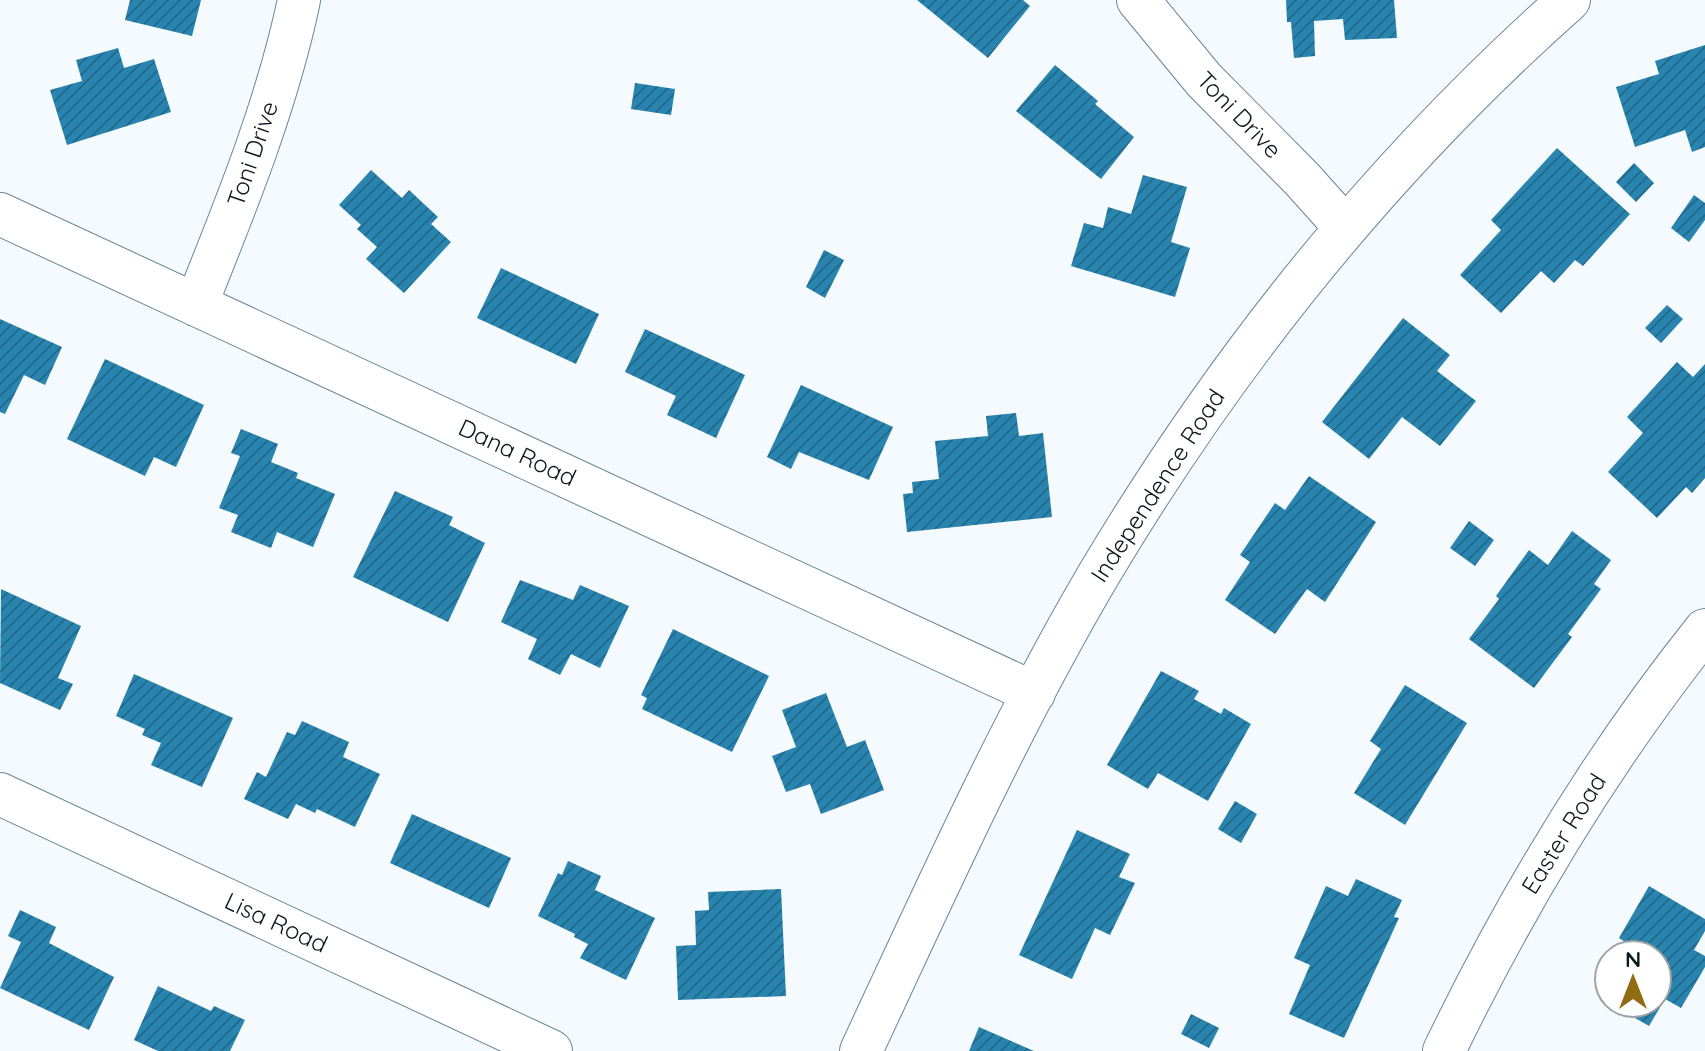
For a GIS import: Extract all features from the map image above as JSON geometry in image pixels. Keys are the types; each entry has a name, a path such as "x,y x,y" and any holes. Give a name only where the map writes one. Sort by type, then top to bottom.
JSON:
{"street":[{"name":"Toni Drive","path":"196,305 268,113 299,0"},
{"name":"Toni Drive","path":"1138,0 1204,80 1345,227"},
{"name":"Independence Road","path":"861,1051 982,794 1034,693 1099,575 1169,465 1244,358 1345,227 1467,96 1569,0"},
{"name":"Dana Road","path":"0,214 1034,693"},
{"name":"Easter Road","path":"1444,1051 1493,953 1588,792 1705,630"},
{"name":"Lisa Road","path":"0,794 551,1051"}],"building":[{"path":"130,0 201,0 192,36 125,20"},
{"path":"917,0 1023,0 1030,6 988,58"},
{"path":"1286,0 1394,0 1397,38 1345,40 1343,19 1314,21 1315,56 1294,58"},
{"path":"1705,45 1705,147 1692,152 1685,130 1635,147 1616,87 1659,74 1655,61"},
{"path":"118,48 124,68 154,59 171,112 67,145 50,90 82,81 76,60"},
{"path":"1055,65 1134,137 1101,179 1016,111"},
{"path":"635,83 675,89 671,115 631,109"},
{"path":"1557,148 1630,214 1583,266 1575,260 1554,283 1541,271 1501,313 1460,275 1501,230 1491,220"},
{"path":"1634,163 1654,183 1636,202 1616,182"},
{"path":"371,170 402,198 409,190 438,217 431,224 451,242 404,293 366,259 377,247 357,229 361,225 339,205"},
{"path":"1143,175 1187,187 1171,242 1190,248 1175,297 1071,266 1084,223 1103,228 1108,207 1131,214"},
{"path":"1694,195 1705,203 1705,220 1689,242 1671,228"},
{"path":"824,250 844,260 825,298 806,287"},
{"path":"501,268 599,314 576,364 477,318"},
{"path":"1667,305 1683,319 1661,343 1645,328"},
{"path":"1403,318 1450,355 1437,371 1476,401 1440,446 1402,417 1369,459 1322,422"},
{"path":"0,319 62,347 45,385 24,375 5,414 0,412"},
{"path":"645,329 745,375 716,438 667,415 676,396 625,372"},
{"path":"105,359 204,405 176,467 154,457 145,476 67,439"},
{"path":"1677,362 1693,377 1705,364 1705,478 1692,493 1686,487 1657,518 1608,472 1643,433 1627,417"},
{"path":"801,385 893,427 869,480 799,452 791,469 767,457"},
{"path":"1016,413 1019,436 1043,433 1052,517 907,532 903,494 913,493 912,482 939,479 935,441 988,436 986,416"},
{"path":"241,429 278,444 271,462 298,473 296,478 335,494 313,547 277,532 271,548 231,532 238,515 219,508 240,456 231,453"},
{"path":"1309,476 1376,522 1325,602 1307,589 1275,634 1225,600 1250,562 1240,555 1275,503 1285,510"},
{"path":"395,491 453,517 449,525 485,543 448,622 353,577"},
{"path":"1469,521 1494,540 1475,566 1450,548"},
{"path":"1572,531 1611,560 1594,584 1601,589 1568,634 1572,637 1534,688 1469,639 1499,599 1496,596 1529,550 1548,565"},
{"path":"520,580 573,600 580,585 629,606 600,668 571,654 560,675 528,659 537,639 501,622"},
{"path":"1,589 81,626 58,678 73,684 60,710 0,683"},
{"path":"673,629 769,676 732,752 642,709 647,698 641,695"},
{"path":"1161,671 1199,691 1194,699 1221,714 1224,708 1251,724 1208,801 1158,773 1148,789 1107,765"},
{"path":"134,674 233,718 202,787 151,765 161,743 142,735 145,729 116,716"},
{"path":"1405,685 1467,723 1405,825 1354,793 1381,749 1370,741"},
{"path":"826,693 847,747 865,740 884,790 821,814 810,784 786,792 772,756 796,747 782,710"},
{"path":"302,721 349,742 343,757 380,774 355,827 317,809 315,813 296,804 288,819 244,799 257,772 266,777 287,732 295,735"},
{"path":"1235,801 1257,814 1241,843 1218,829"},
{"path":"412,814 511,858 489,908 390,863"},
{"path":"1077,830 1130,854 1119,877 1135,883 1110,935 1095,928 1072,979 1019,955"},
{"path":"568,861 601,876 595,890 655,918 626,980 580,958 588,944 538,916 558,873 562,875"},
{"path":"1356,879 1402,900 1394,917 1399,918 1344,1038 1289,1014 1310,965 1294,958 1326,886 1348,896"},
{"path":"1649,886 1705,919 1705,931 1694,950 1705,956 1705,967 1681,1008 1673,1004 1673,939 1619,938"},
{"path":"781,889 786,996 678,1000 676,946 696,945 695,911 709,910 708,892"},
{"path":"20,910 56,927 49,943 114,977 89,1030 0,988 21,942 8,936"},
{"path":"158,986 211,1011 214,1006 245,1020 230,1051 158,1051 134,1040"},
{"path":"1191,1014 1219,1028 1209,1048 1181,1034"},
{"path":"1637,1019 1653,1019 1649,1026"},
{"path":"979,1027 1034,1051 969,1051"}]}
